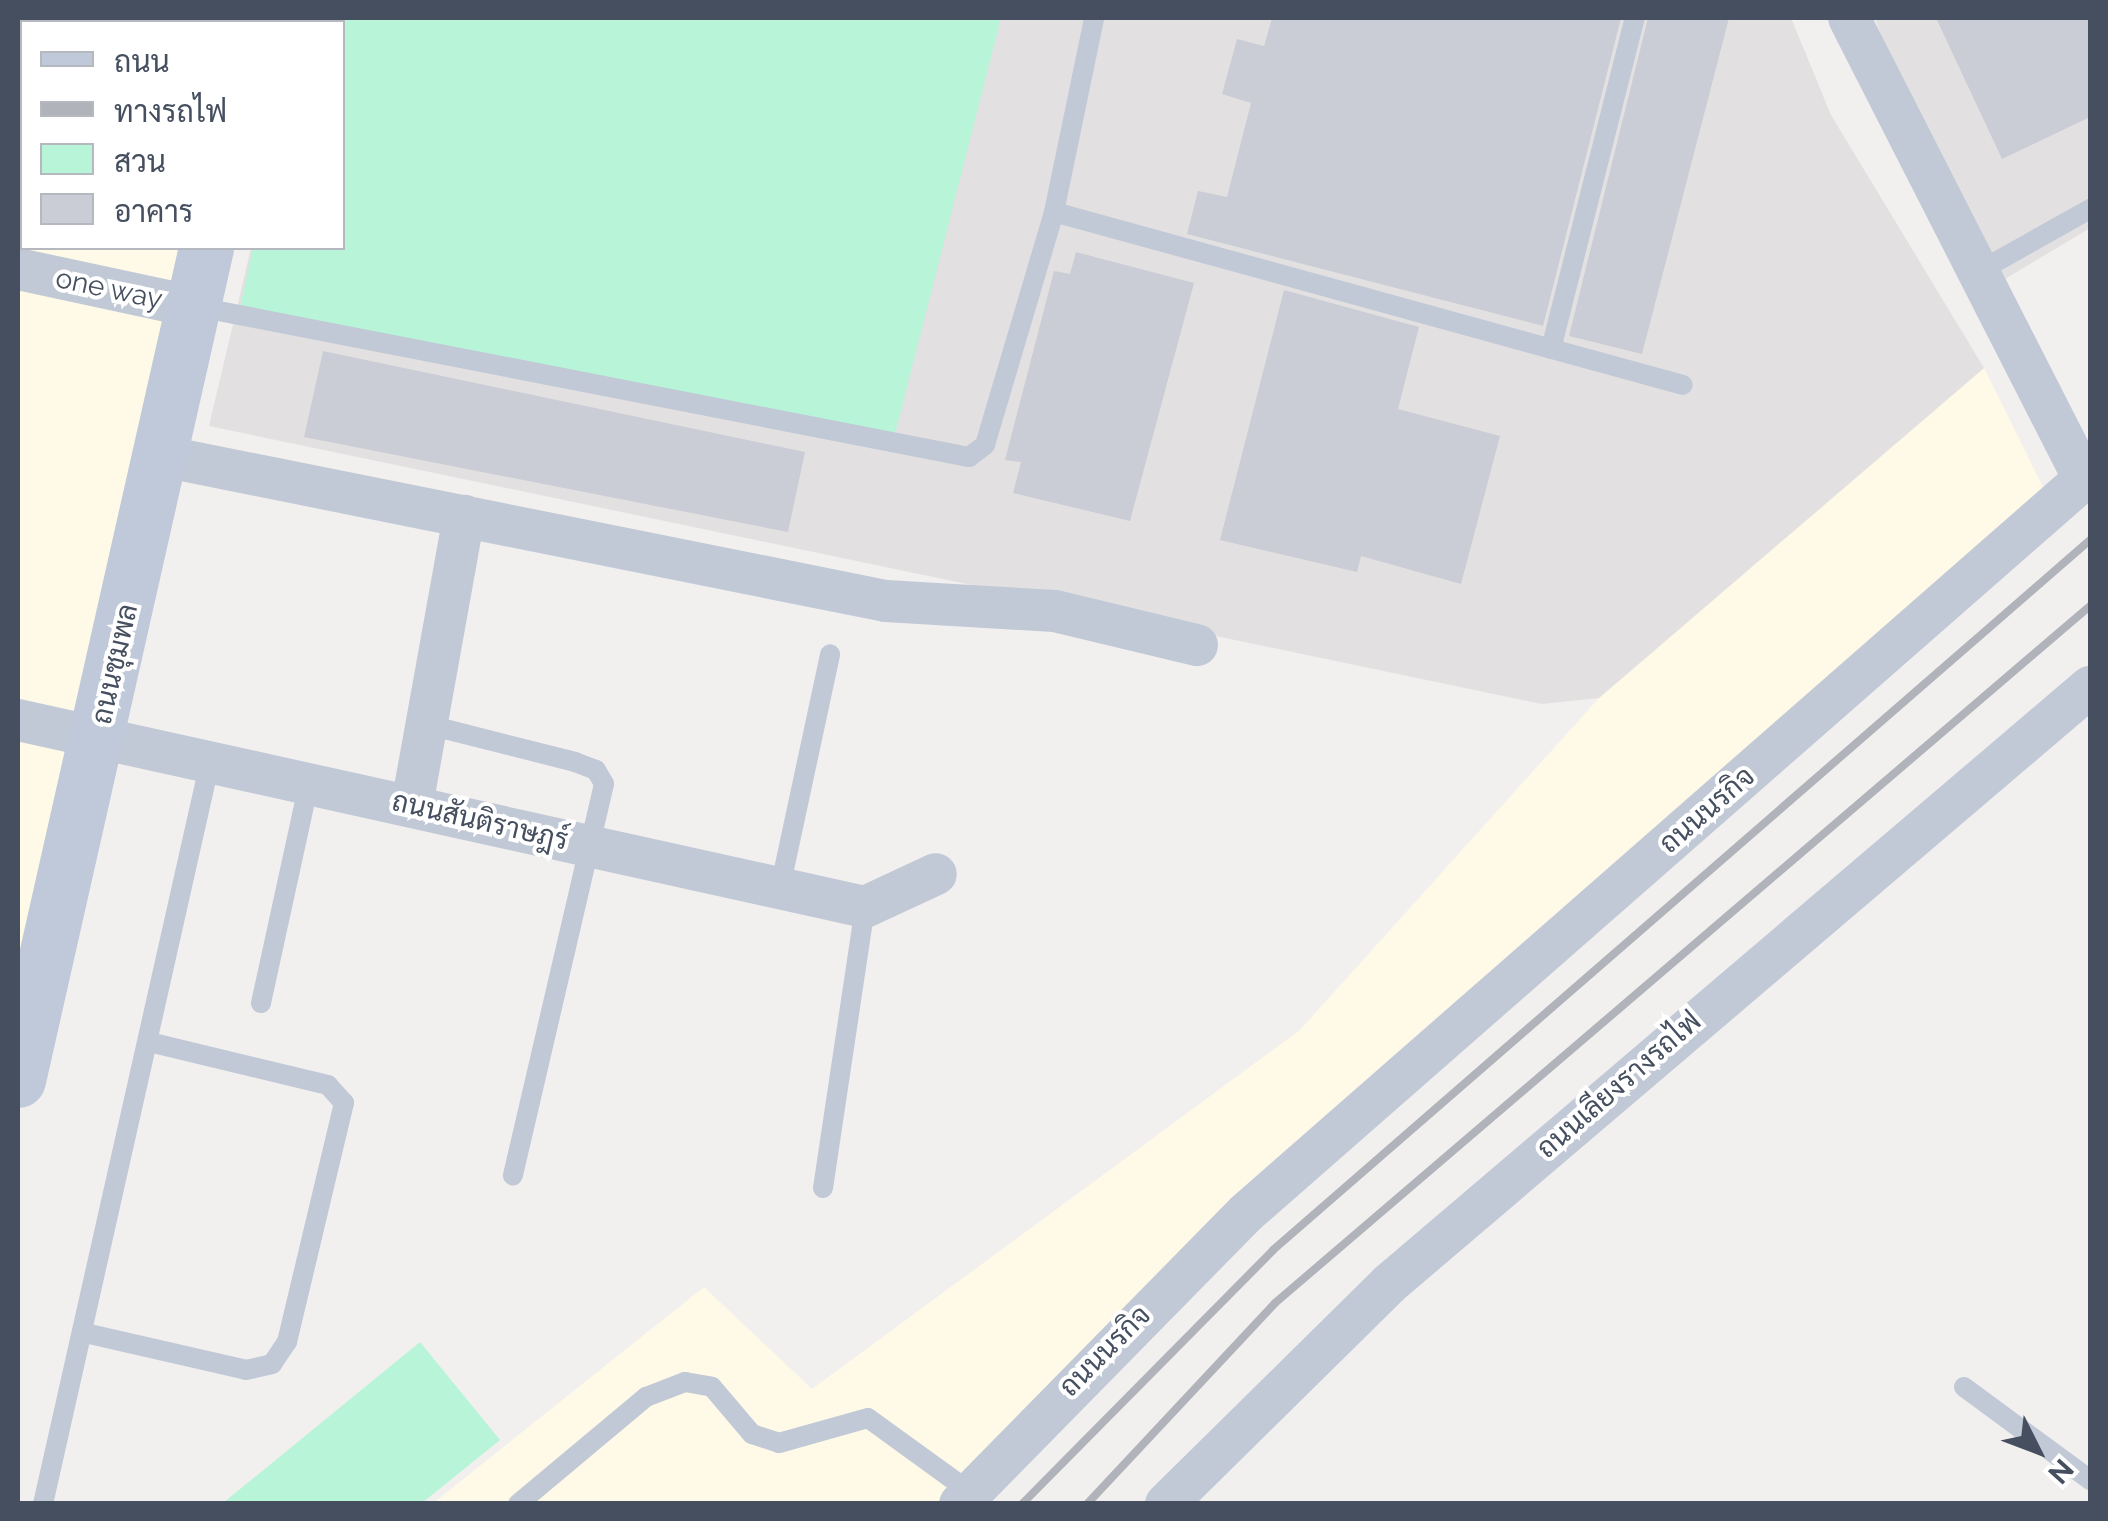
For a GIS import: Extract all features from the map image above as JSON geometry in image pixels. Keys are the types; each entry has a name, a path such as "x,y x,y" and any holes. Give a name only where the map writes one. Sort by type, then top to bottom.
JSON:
{"main road":[{"name":"ถนนชุมพล","path":"18,1080 99,738 205,250"}],"street":[{"name":"ถนนนรกิจ","path":"964,1498 1246,1214 2088,481 1976,273 1849,18"},
{"name":"one way","path":"26,263 191,306"},
{"path":"162,456 886,601 1055,612 1197,645"},
{"path":"412,805 464,516"},
{"name":"ถนนเลียงรางรถไฟ","path":"1166,1504 1390,1284 2090,687"},
{"name":"ถนนสันติราษฎร์","path":"18,720 865,907"},
{"path":"865,907 936,874"}],"lane":[{"path":"191,306 969,457 985,444 1054,212 1094,18"},
{"path":"1551,349 1635,18"},
{"path":"1976,273 2090,210"},
{"path":"1054,212 1684,385"},
{"path":"780,888 830,654"},
{"path":"428,724 596,770 604,784 513,1176"},
{"path":"43,1504 85,1333 210,762"},
{"path":"261,1002 309,783"},
{"path":"823,1188 865,907"},
{"path":"85,1333 246,1370 272,1364 287,1342 344,1103 328,1086 149,1042"},
{"path":"518,1504 646,1397 684,1382 712,1387 752,1434 779,1444 868,1418 964,1498"},
{"path":"1964,1386 2090,1480"}],"shaded area":[{"path":"18,18 253,18 20,20 20,250 199,250 18,1012"},
{"path":"304,18 1791,18 1831,115 1984,368 1599,698 1542,704 209,426 251,250 345,250 345,20"},
{"path":"1875,18 2090,18 2090,228 2000,282 1894,74"},
{"path":"1984,368 2045,491 946,1503 432,1504 704,1287 812,1389 1300,1030 1599,698"}],"green space":[{"path":"305,18 1001,18 892,446 238,316 253,250 345,250 345,20"},
{"path":"420,1342 500,1440 422,1503 223,1503"}],"building":[{"path":"1272,18 1621,18 1543,326 1187,234 1198,191 1227,197 1251,103 1222,94 1237,39 1264,46"},
{"path":"1648,18 1729,18 1642,354 1569,336"},
{"path":"1936,18 2090,18 2090,117 2002,159"},
{"path":"1076,252 1194,283 1130,521 1013,493 1021,462 1005,460 1054,271 1070,274"},
{"path":"1284,290 1419,327 1398,409 1500,436 1461,584 1361,556 1357,572 1220,540"},
{"path":"323,351 805,452 788,532 304,437"}],"railway":[{"path":"1022,1504 1273,1250 2090,540"},
{"path":"1087,1504 1275,1303 2090,606"}]}
